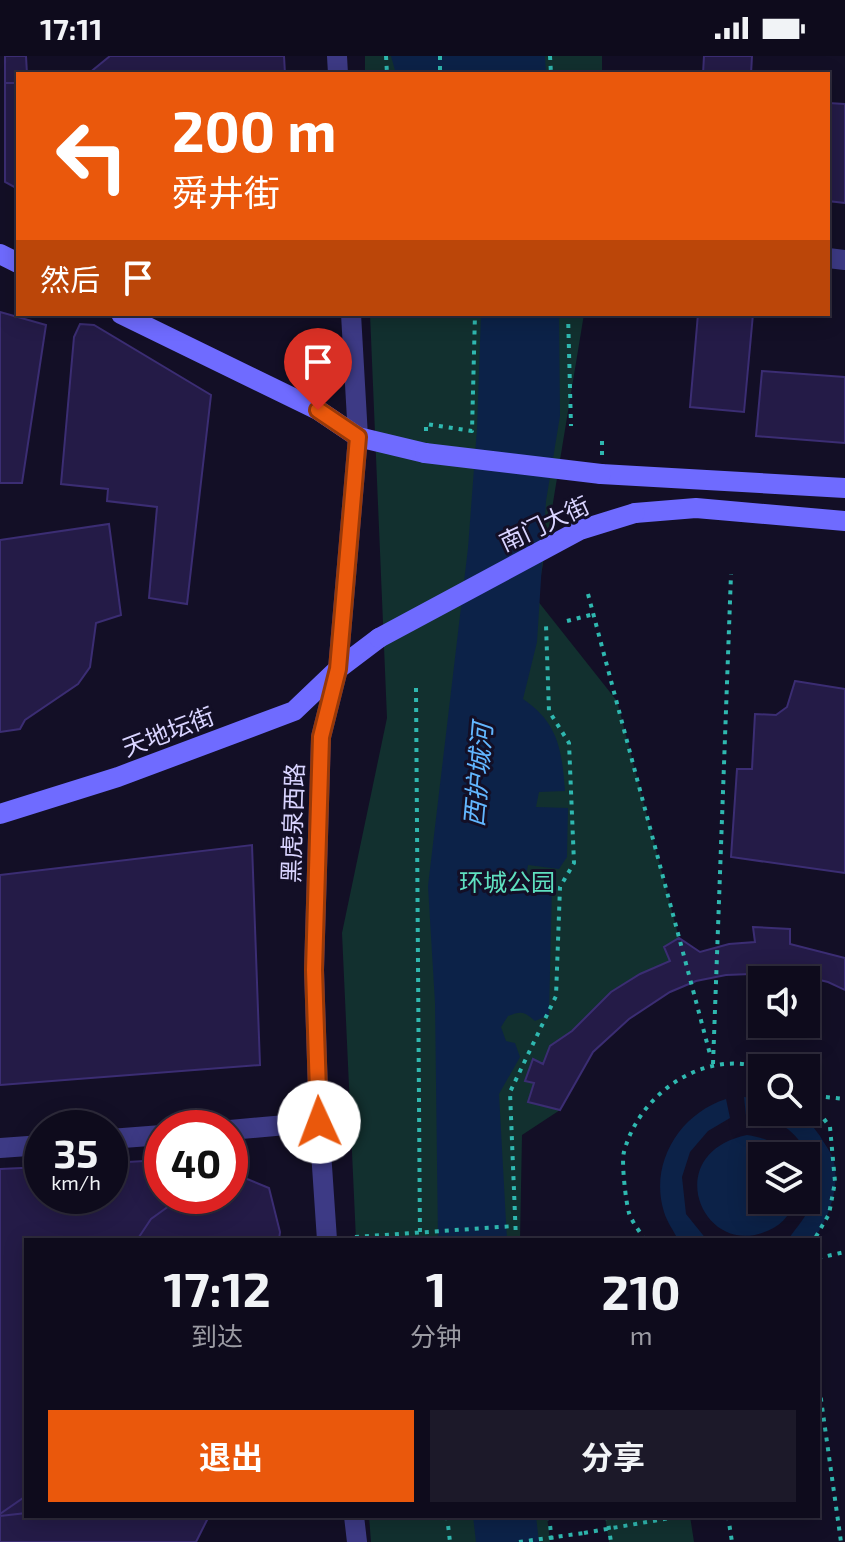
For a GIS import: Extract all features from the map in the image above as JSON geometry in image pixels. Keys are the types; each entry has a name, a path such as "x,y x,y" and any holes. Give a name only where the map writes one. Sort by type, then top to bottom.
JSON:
{"main road":[{"path":"125,316 318,410 358,437 426,444"},
{"name":"南门大街","path":"426,444 601,466 845,488"},
{"name":"南门大街","path":"338,669 379,638 580,530 635,513 696,508 845,521"},
{"name":"天地坛街","path":"0,814 118,777 294,711 338,669"}],"street":[{"name":"黑虎泉西路","path":"327,1238 314,970 321,737 338,669 358,437 351,316"},
{"path":"248,1128 319,1122"},
{"path":"0,1148 24,1146"},
{"path":"354,1518 357,1542"}],"path":[{"path":"426,444 426,424 472,431 475,316"},
{"path":"568,316 571,426"},
{"path":"601,466 602,441"},
{"path":"713,1064 731,574"},
{"path":"588,594 713,1064"},
{"path":"567,621 594,614"},
{"path":"516,1238 510,1092 556,996 560,887 574,863 569,743 549,711 546,625"},
{"path":"416,688 420,1238"},
{"path":"644,1238 629,1213 623,1154 640,1115 672,1083 713,1064 748,1065"},
{"path":"820,1096 845,1099"},
{"path":"815,1238 829,1214 835,1182 830,1127 820,1114"},
{"path":"355,1237 514,1226"},
{"path":"820,1258 845,1252"},
{"path":"820,1392 841,1542"},
{"path":"447,1518 450,1542"},
{"path":"549,1518 552,1542"},
{"path":"607,1518 611,1542"},
{"path":"519,1542 669,1518"},
{"path":"728,1518 732,1542"}],"green space":[{"path":"365,56 602,56 602,72 365,72"},
{"name":"环城公园","path":"370,316 584,316 537,600 617,701 679,938 664,947 670,961 640,974 572,1031 560,1110 522,1135 520,1238 356,1238 342,933 387,718"},
{"path":"369,1518 547,1518 550,1542 371,1542"},
{"path":"605,1518 690,1518 694,1542 609,1542"}],"water":[{"path":"391,56 545,56 546,72 395,72"},
{"name":"西护城河","path":"481,316 559,316 560,416 546,501 537,642 523,699 551,728 562,764 565,791 539,792 536,807 568,808 567,857 559,869 528,865 524,887 552,885 549,1015 535,1021 525,1014 516,1013 508,1016 501,1027 506,1041 515,1043 520,1057 499,1094 507,1238 438,1238 435,1003 428,886 468,548"},
{"path":"744,1097 748,1097 746,1116"},
{"path":"726,1099 730,1118 708,1131 690,1152 682,1177 686,1214 705,1238 677,1238 665,1216 660,1194 665,1159 682,1129 709,1106"},
{"path":"782,1126 812,1126 832,1155 836,1179 832,1201 814,1238 789,1238 806,1214 820,1214 820,1142 800,1142"},
{"path":"747,1135 772,1142 748,1142 748,1214 788,1214 774,1228 740,1236 721,1229 707,1216 699,1199 698,1179 704,1161 720,1145"},
{"path":"473,1518 536,1518 539,1542 476,1542"}],"building":[{"path":"5,56 26,56 27,72 16,72 16,83 5,83"},
{"path":"110,56 284,56 285,72 90,72"},
{"path":"704,56 752,56 751,72 703,72"},
{"path":"5,83 16,83 16,188 5,182"},
{"path":"830,103 845,104 845,203 830,201"},
{"path":"0,312 46,325 22,483 0,483"},
{"path":"698,316 753,316 744,412 690,407"},
{"path":"80,324 94,325 211,395 187,604 149,598 157,507 107,501 108,489 61,484 74,337"},
{"path":"762,371 845,377 845,443 756,436"},
{"path":"109,524 121,615 96,623 90,667 78,684 25,720 20,729 0,732 0,540"},
{"path":"795,681 845,689 845,873 731,857 737,769 752,769 755,714 776,715 787,707"},
{"path":"252,845 260,1065 0,1085 0,875"},
{"path":"753,927 790,929 790,944 845,958 845,990 820,980 820,966 748,966 748,974 696,981 670,992 629,1019 593,1052 560,1110 528,1102 534,1083 525,1081 533,1059 543,1064 550,1046 572,1031 611,992 640,974 670,961 664,947 679,938 700,952 729,944 755,942"},
{"path":"144,1161 144,1214 248,1214 248,1179 269,1188 280,1232 279,1238 24,1238 24,1513 0,1516 0,1169 24,1168 24,1214 128,1214 128,1162"},
{"path":"248,1179 269,1188 280,1232 279,1238 138,1238 158,1214 248,1214"},
{"path":"24,1497 24,1518 208,1518 196,1542 0,1542 0,1514"}],"route":[{"path":"318,410 358,437 338,669 321,737 314,970 319,1122"}]}
